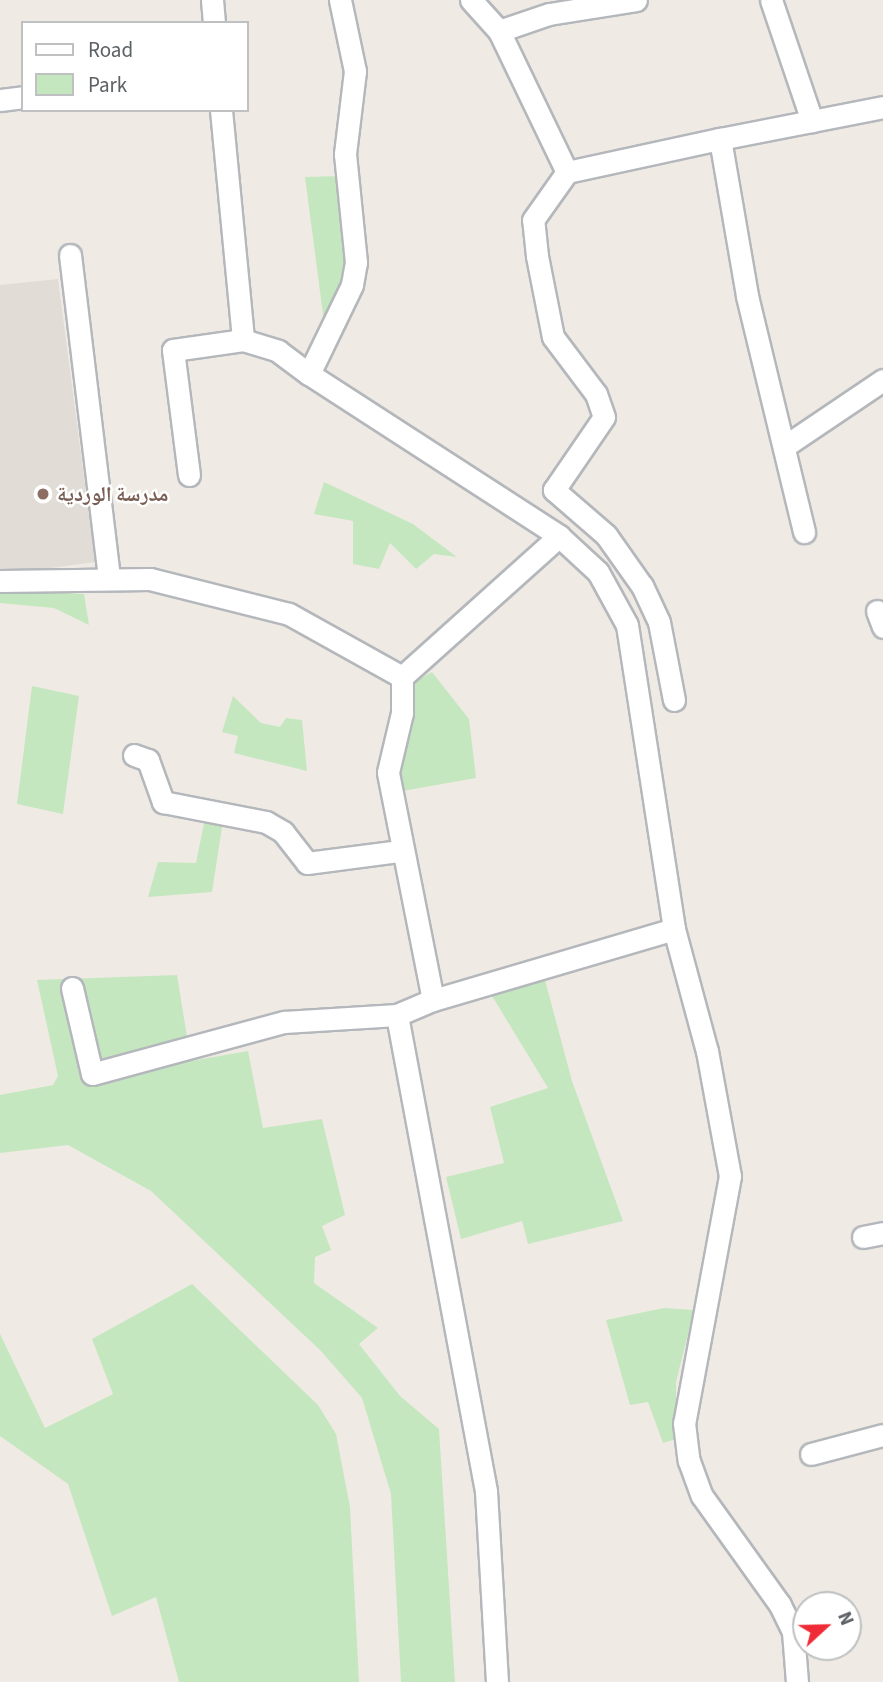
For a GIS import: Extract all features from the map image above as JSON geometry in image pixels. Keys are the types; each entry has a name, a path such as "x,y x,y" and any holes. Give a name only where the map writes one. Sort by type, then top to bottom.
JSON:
{"street":[{"path":"212,0 214,21"},
{"path":"309,374 352,285 356,262 345,154 356,82 340,0"},
{"path":"471,0 499,31 567,172"},
{"path":"499,31 549,14 636,0"},
{"path":"771,0 812,121"},
{"path":"0,100 21,97"},
{"path":"674,700 659,622 642,586 606,535 554,490 604,417 596,394 553,337 537,256 533,220 567,172 883,107"},
{"path":"221,112 243,340"},
{"path":"720,139 739,259 804,532"},
{"path":"70,255 109,578"},
{"path":"189,475 173,350 243,340 278,351 309,374 559,536 608,586 633,644 674,929 707,1051 730,1176 684,1423 688,1461 702,1496 780,1605 793,1632 797,1682"},
{"path":"785,446 883,380"},
{"path":"433,1000 400,851 388,772 402,713 402,677 559,536"},
{"path":"0,581 95,584 109,578 150,579 289,614 402,677"},
{"path":"134,755 148,760 163,802 266,822 284,832 307,863 400,851"},
{"path":"72,988 92,1074 284,1022 397,1015 433,1000 674,929"},
{"path":"397,1015 486,1491 497,1682"},
{"path":"811,1454 883,1435"}],"shaded area":[{"name":"مدرسة الوردية","path":"58,279 95,562 0,575 0,285"}],"green space":[{"path":"340,176 345,277 324,322 305,177"},
{"path":"324,482 413,524 457,557 434,554 416,569 390,543 379,569 353,564 353,521 314,514"},
{"path":"0,589 84,594 89,625 54,608 0,603"},
{"path":"432,672 469,719 476,778 397,792 413,683"},
{"path":"32,686 79,696 63,814 17,804"},
{"path":"233,696 261,723 280,727 286,718 302,720 307,771 234,753 238,736 222,732"},
{"path":"205,818 223,821 212,892 148,897 158,862 196,863"},
{"path":"177,975 191,1061 248,1051 263,1128 322,1119 345,1215 322,1226 331,1250 315,1257 314,1283 378,1328 359,1344 400,1396 439,1429 455,1682 401,1682 391,1494 362,1398 321,1351 151,1191 68,1145 0,1153 0,1095 53,1085 58,1076 37,980"},
{"path":"545,980 572,1081 623,1221 528,1244 522,1221 461,1239 446,1177 504,1163 490,1107 548,1088 492,996"},
{"path":"192,1284 318,1405 336,1434 350,1507 359,1682 179,1682 156,1597 112,1616 68,1484 0,1436 0,1334 45,1428 113,1394 92,1339"},
{"path":"664,1308 694,1310 676,1382 676,1439 663,1443 648,1402 630,1405 606,1320"}],"place":[{"name":"مدرسة الوردية","path":"43,494"}]}
